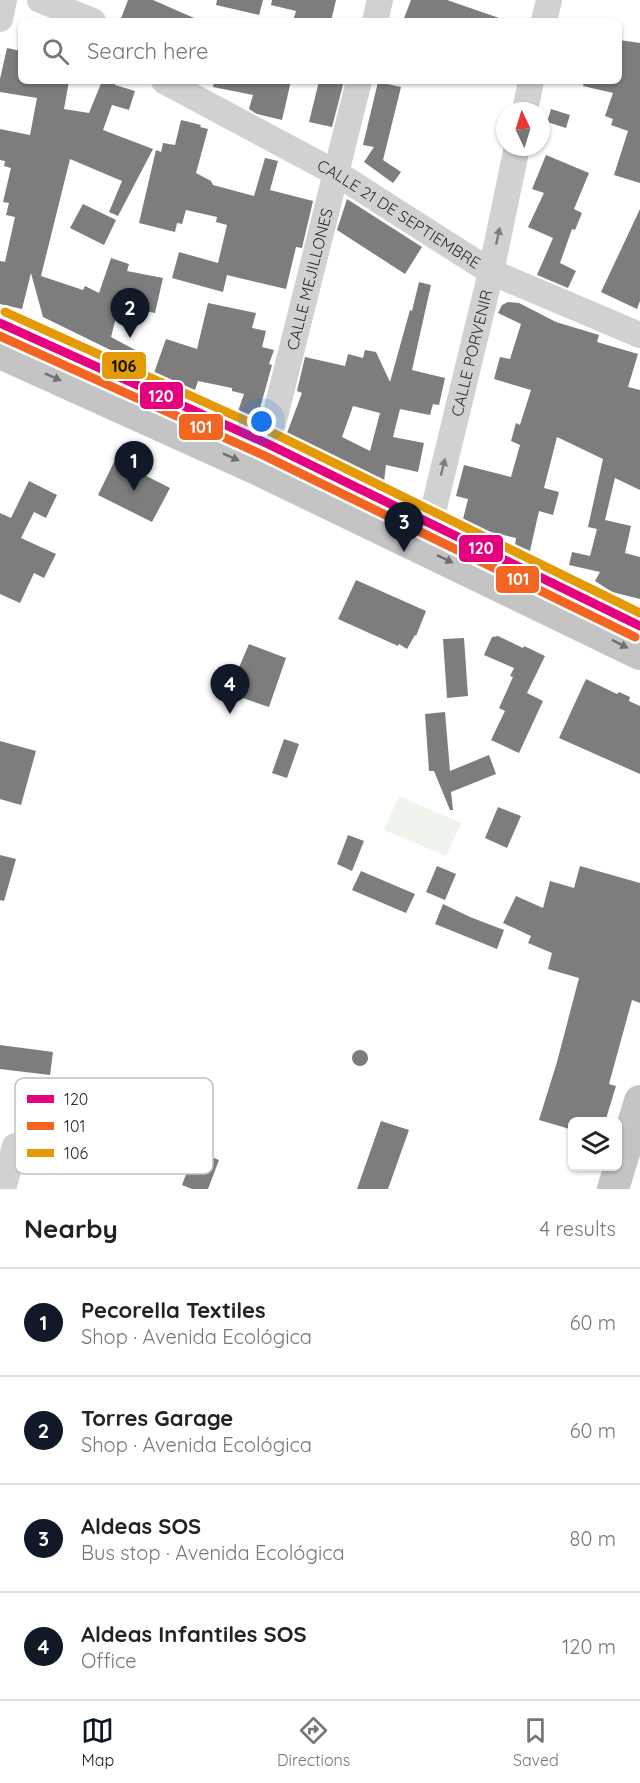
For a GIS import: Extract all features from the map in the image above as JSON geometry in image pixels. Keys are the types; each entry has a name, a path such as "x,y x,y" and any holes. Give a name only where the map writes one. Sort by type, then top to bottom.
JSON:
{"main road":[{"path":"0,323 268,444 640,626"},
{"path":"0,353 272,476 640,654"},
{"path":"613,1189 640,1101"}],"street":[{"path":"0,19 4,0"},
{"path":"40,0 85,18"},
{"path":"376,18 380,0"},
{"path":"545,18 549,0"},
{"name":"CALLE 21 DE SEPTIEMBRE","path":"170,84 336,173 491,272 640,336"},
{"name":"CALLE MEJILLONES","path":"268,444 358,84"},
{"path":"527,102 530,84"},
{"name":"CALLE PORVENIR","path":"430,524 491,272 515,156"},
{"path":"3,1189 15,1146"}],"shaded area":[{"path":"399,796 461,823 446,856 384,830"}],"building":[{"path":"128,0 153,0 194,18 121,18"},
{"path":"217,0 263,0 259,15 216,5"},
{"path":"272,0 336,0 332,18 294,18 296,11 271,5"},
{"path":"411,0 447,0 499,18 404,18"},
{"path":"622,40 640,43 640,183 614,175 628,131 611,125 613,119 605,116 613,93 583,86 583,84 622,84"},
{"path":"7,48 18,50 18,84 68,84 64,109 89,113 101,84 115,84 135,91 129,110 112,105 103,130 153,149 118,216 109,212 122,181 70,159 41,276 83,290 85,286 99,293 111,258 129,264 127,271 163,278 155,313 119,306 111,337 137,351 133,361 43,317 31,273 22,309 0,304 0,261 5,262 15,217 6,215 9,203 3,202 11,168 4,166 5,161 0,160 0,129 30,135 37,98 0,92 0,79"},
{"path":"214,84 290,84 282,120 257,114 249,109 253,95 213,87"},
{"path":"318,84 343,84 332,127 309,122"},
{"path":"378,84 401,87 383,160 401,172 393,183 364,162 374,147 363,145"},
{"path":"551,109 570,115 566,128 550,123"},
{"path":"181,120 208,129 196,173 211,181 213,185 254,196 265,158 278,161 270,190 313,201 302,248 296,247 286,289 227,275 223,292 172,278 179,252 218,263 227,225 216,222 217,217 186,210 182,224 177,223 175,232 139,223 156,150 161,152 163,143 175,145"},
{"path":"546,156 589,173 574,209 582,213 575,230 572,229 560,263 576,271 568,288 537,275 553,238 528,227 544,193 532,189"},
{"path":"347,199 422,247 405,274 337,230"},
{"path":"83,204 116,220 104,245 70,228"},
{"path":"640,209 640,301 637,309 601,292"},
{"path":"419,282 431,285 412,370 445,378 439,405 433,404 430,415 400,409 393,437 424,443 418,472 386,465 384,481 287,433 302,393 297,391 305,357 345,366 348,354 363,358 365,350 376,352 390,382 410,310 412,311","holes":["353,406 380,413 370,451 342,437"]},
{"path":"508,302 519,303 556,322 599,335 597,342 638,354 628,387 640,390 640,490 615,478 605,520 631,526 625,553 640,557 640,599 612,592 595,581 600,572 569,565 572,552 590,556 597,529 588,527 603,459 557,437 544,488 559,492 553,515 539,511 530,551 515,545 516,538 486,531 463,519 468,499 456,496 464,465 511,477 520,445 511,441 516,423 520,425 531,390 494,379 500,357 510,359 521,324 498,313 502,305"},
{"path":"208,303 256,313 252,328 266,331 262,347 274,350 257,419 238,411 244,394 232,391 232,388 198,381 195,390 154,373 166,339 197,349"},
{"path":"115,460 170,488 152,522 98,495"},
{"path":"29,481 57,495 46,518 34,512 21,538 56,554 44,578 34,573 20,603 0,594 0,513 11,518"},
{"path":"356,580 426,611 416,636 407,649 338,619"},
{"path":"498,636 545,656 527,693 543,701 519,753 491,740 505,711 499,708 513,677 510,676 514,668 484,655 492,637"},
{"path":"464,638 468,696 447,698 443,639"},
{"path":"249,644 286,658 269,707 228,693"},
{"path":"586,679 617,694 619,692 630,697 629,701 640,706 640,774 559,738"},
{"path":"445,712 450,771 489,755 496,774 451,792 453,810 450,810 434,771 429,771 425,714"},
{"path":"284,739 299,744 287,778 272,773"},
{"path":"0,741 36,751 21,805 0,799"},
{"path":"498,807 521,816 507,848 485,838"},
{"path":"348,835 364,841 352,871 337,864"},
{"path":"0,855 16,859 4,901 0,900"},
{"path":"437,866 456,874 445,900 426,892"},
{"path":"580,866 640,883 640,1003 632,1000 609,1084 616,1086 607,1117 568,1117 568,1129 539,1120 579,978 548,969 552,953 528,943 531,936 503,923 516,896 543,908 550,881 574,888"},
{"path":"361,871 415,894 406,913 352,890"},
{"path":"443,904 504,930 497,949 435,924"},
{"path":"0,1045 53,1052 50,1075 0,1069"},
{"path":"360,1050 366,1052 368,1058 366,1064 360,1066 354,1064 352,1058 354,1052"},
{"path":"381,1121 409,1130 388,1189 357,1189"},
{"path":"213,1158 219,1160 208,1189 192,1189 182,1185 186,1174 213,1174"}],"transit line":[{"name":"106","path":"5,312 273,433 640,613"},
{"name":"120","path":"0,323 268,444 640,626"},
{"name":"101","path":"0,336 263,455 635,637"}],"place":[{"name":"Torres Garage","path":"130,338"},
{"name":"Pecorella Textiles","path":"134,491"},
{"name":"Aldeas SOS","path":"404,552"},
{"name":"Aldeas Infantiles SOS","path":"230,714"}]}
